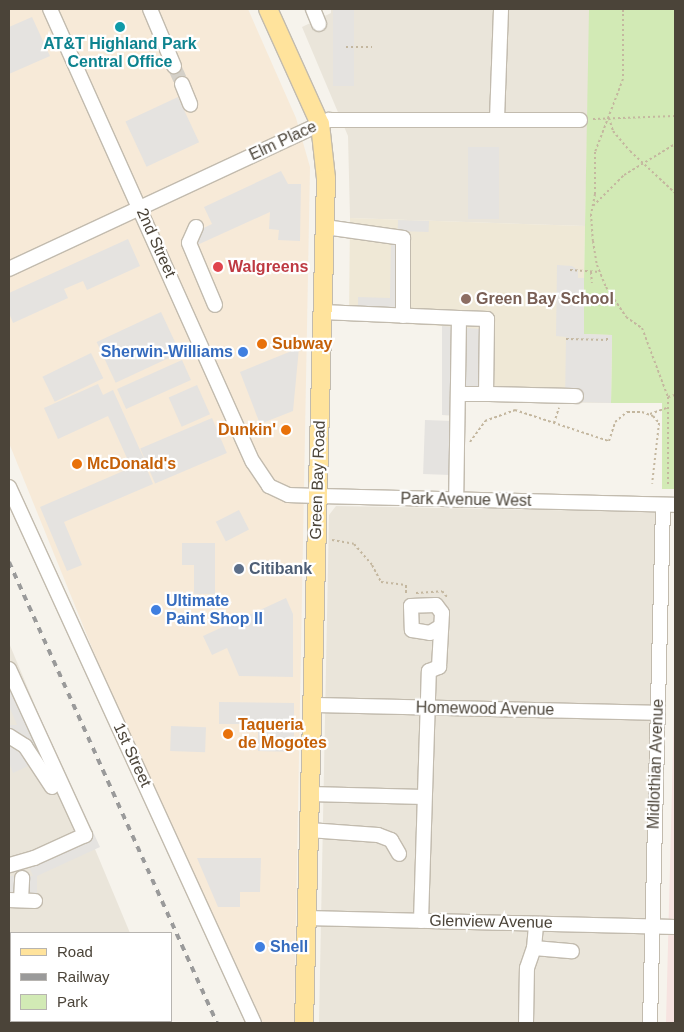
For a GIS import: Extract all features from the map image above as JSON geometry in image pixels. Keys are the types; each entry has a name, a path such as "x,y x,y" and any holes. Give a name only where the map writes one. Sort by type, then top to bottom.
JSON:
{"main road":[{"name":"Green Bay Road","path":"270,9 320,124 326,178 304,1023"}],"street":[{"name":"2nd Street","path":"50,9 142,209 261,478"},
{"path":"150,9 174,66"},
{"path":"313,9 319,24"},
{"path":"497,119 501,9"},
{"path":"182,84 190,104"},
{"name":"Elm Place","path":"9,269 142,209 320,124 339,118 580,120"},
{"path":"196,227 189,243 215,305"},
{"path":"325,227 403,238 402,316"},
{"path":"322,312 487,319 486,394"},
{"path":"456,500 459,318"},
{"path":"458,394 576,396"},
{"name":"Park Avenue West","path":"261,478 282,492 317,496 669,505"},
{"name":"1st Street","path":"9,487 254,1023"},
{"name":"Midlothian Avenue","path":"650,1023 658,713 669,505"},
{"path":"421,921 429,671 439,667 441,626"},
{"path":"9,669 85,835 34,858 9,865"},
{"name":"Homewood Avenue","path":"312,705 658,713"},
{"path":"9,736 25,746 52,787"},
{"path":"25,746 40,739"},
{"path":"310,794 424,797"},
{"path":"309,830 378,835 391,840 399,854"},
{"path":"21,900 22,878"},
{"name":"Glenview Avenue","path":"306,918 675,927"},
{"path":"526,1023 527,968 534,948 536,924"},
{"path":"534,948 572,951"}],"path":[{"path":"622,9 623,79 596,152 592,206 593,241 600,272 615,302 626,317 642,328 649,341 660,380 668,397 668,486"},
{"path":"346,47 372,47"},
{"path":"580,120 675,116"},
{"path":"609,118 614,130 675,193"},
{"path":"592,206 624,176 643,162 675,144"},
{"path":"570,270 600,272"},
{"path":"591,272 592,282"},
{"path":"566,339 607,340 607,335"},
{"path":"668,397 675,395"},
{"path":"468,449 474,434 486,421 515,410 609,441 616,422 627,412 650,415 668,406"},
{"path":"650,415 659,423 652,484"},
{"path":"332,540 354,544 372,565 381,582 406,585 406,598"},
{"path":"438,596 416,598 415,594 442,592 447,599 442,599"}],"shaded area":[{"path":"9,9 248,9 296,118 310,167 294,1023 263,1023 110,692 9,443"},
{"path":"331,9 590,9 585,226 350,218 348,136 302,27 331,13"},
{"path":"333,9 354,9 354,86 333,86"},
{"path":"32,17 50,56 9,74 9,27"},
{"path":"178,97 199,142 147,167 125,122"},
{"path":"468,147 499,147 499,219 468,219"},
{"path":"281,171 288,184 301,184 300,241 278,240 279,230 269,229 270,212 195,246 189,235 212,224 204,207"},
{"name":"Green Bay School","path":"350,218 585,226 584,278 612,335 611,403 466,401 466,416 442,415 442,326 349,321"},
{"path":"398,220 429,221 429,232 398,231"},
{"path":"128,239 140,266 87,290 83,281 64,289 68,298 13,323 9,313 9,293"},
{"path":"391,243 401,243 400,311 358,310 358,297 390,298"},
{"path":"557,265 572,266 578,270 578,278 584,278 584,334 612,335 611,403 565,402 566,337 556,336"},
{"path":"161,312 180,353 116,383 97,342"},
{"path":"442,326 493,330 490,401 466,401 466,416 442,415"},
{"path":"299,348 293,411 260,424 240,372"},
{"path":"91,353 103,378 55,402 42,377"},
{"path":"182,360 191,380 126,409 117,389"},
{"path":"98,384 103,395 113,390 145,461 131,467 108,416 58,439 44,408"},
{"path":"197,385 210,414 182,427 169,398"},
{"path":"212,418 227,453 155,483 140,448"},
{"path":"425,420 452,421 450,475 423,474"},
{"path":"144,462 153,484 64,522 82,565 67,571 40,507"},
{"path":"336,506 656,512 644,1023 319,1023 329,515"},
{"path":"239,510 249,530 226,541 216,522"},
{"path":"182,543 215,543 215,594 194,594 194,565 182,565"},
{"path":"286,598 293,614 293,677 239,676 227,648 212,655 203,636"},
{"path":"9,643 130,932 10,932 9,934"},
{"path":"675,672 675,1023 666,1023"},
{"path":"21,676 100,847 37,876 37,905 9,904 9,876 33,876 24,856 79,831 45,758 13,773 9,763 9,725 17,725 9,706 9,682"},
{"path":"219,702 294,703 294,752 258,751 258,724 219,724"},
{"path":"171,726 206,727 205,752 170,751"},
{"path":"197,858 261,858 260,892 240,892 240,907 218,907"}],"green space":[{"path":"589,9 675,9 675,489 662,489 662,403 611,403 612,335 583,334"},
{"path":"92,1022 137,1022 137,1023"}],"tunnel":[{"path":"174,66 182,84"}],"railway":[{"path":"9,562 217,1023"}],"place":[{"name":"AT&T Highland Park Central Office","path":"120,27"},
{"name":"Walgreens","path":"218,267"},
{"name":"Green Bay School","path":"466,299"},
{"name":"Subway","path":"262,344"},
{"name":"Sherwin-Williams","path":"243,352"},
{"name":"Dunkin'","path":"286,430"},
{"name":"McDonald's","path":"77,464"},
{"name":"Citibank","path":"239,569"},
{"name":"Ultimate Paint Shop II","path":"156,610"},
{"name":"Taqueria de Mogotes","path":"228,734"},
{"name":"Shell","path":"260,947"}]}
